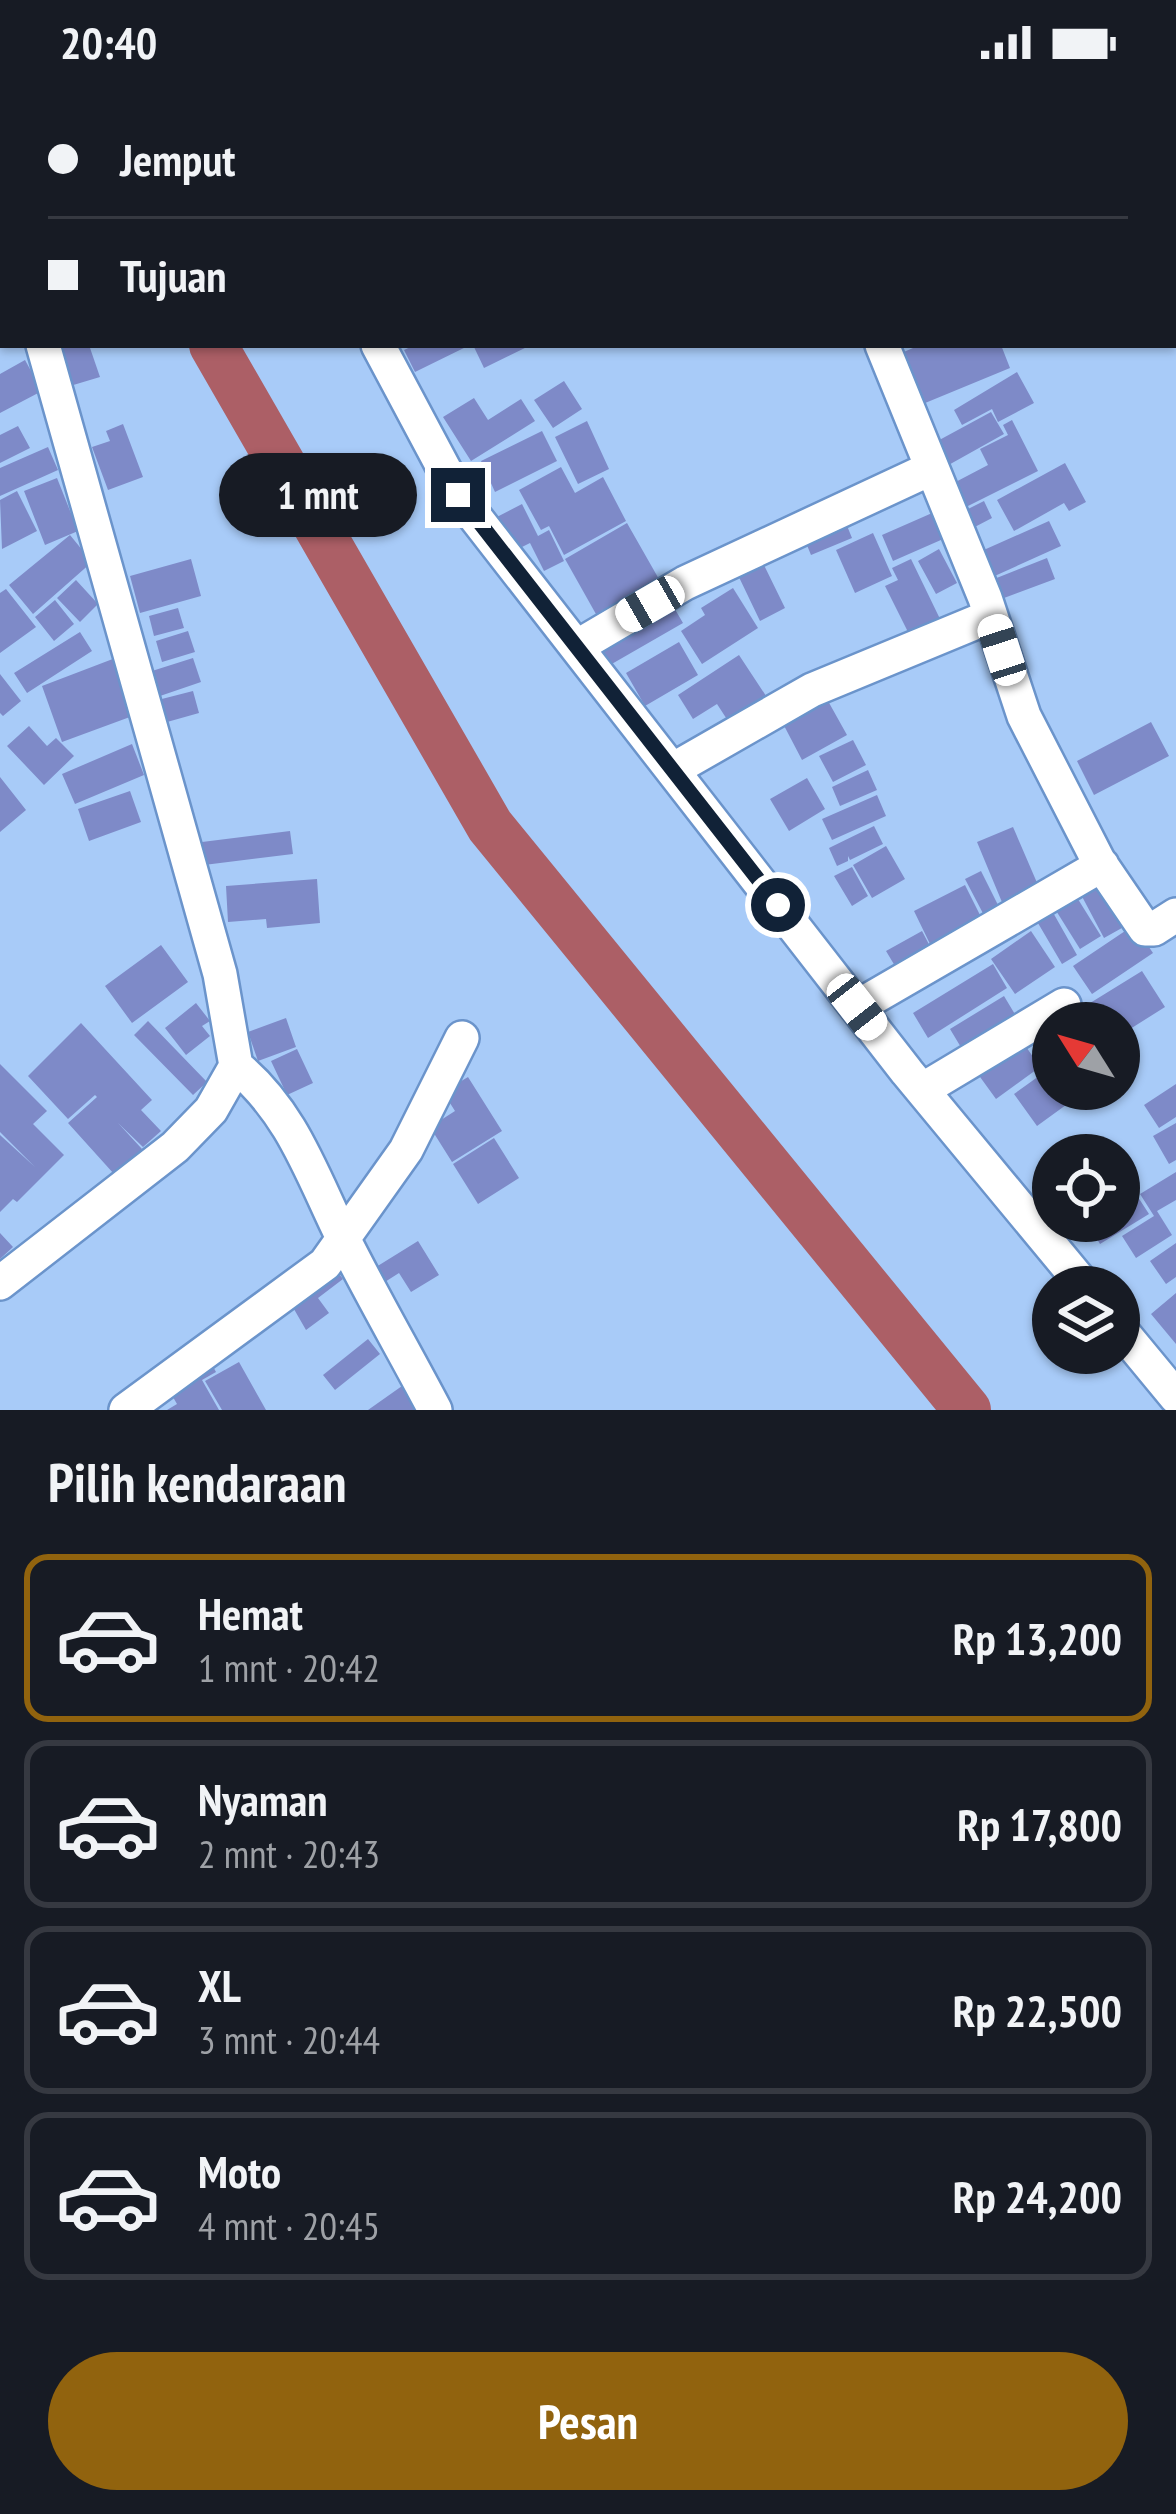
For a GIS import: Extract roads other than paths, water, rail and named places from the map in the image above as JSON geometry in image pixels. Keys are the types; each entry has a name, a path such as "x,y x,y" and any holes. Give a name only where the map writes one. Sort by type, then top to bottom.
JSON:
{"street":[{"path":"44,348 220,974 236,1066 270,1096 295,1135 435,1410"},
{"path":"381,348 458,495 922,1090 1068,1266"},
{"path":"883,348 991,616 1024,716 1102,865 1145,929 1154,929 1176,915"},
{"path":"578,646 686,583 932,468"},
{"path":"674,769 812,690 991,616"},
{"path":"857,1007 1102,865"},
{"path":"922,1090 1032,1024"},
{"path":"126,1410 314,1274 406,1150 462,1038"},
{"path":"0,1283 175,1147 211,1110 236,1066"},
{"path":"1140,1353 1176,1396"}],"waterway":[{"path":"215,348 490,826 967,1410"}]}
